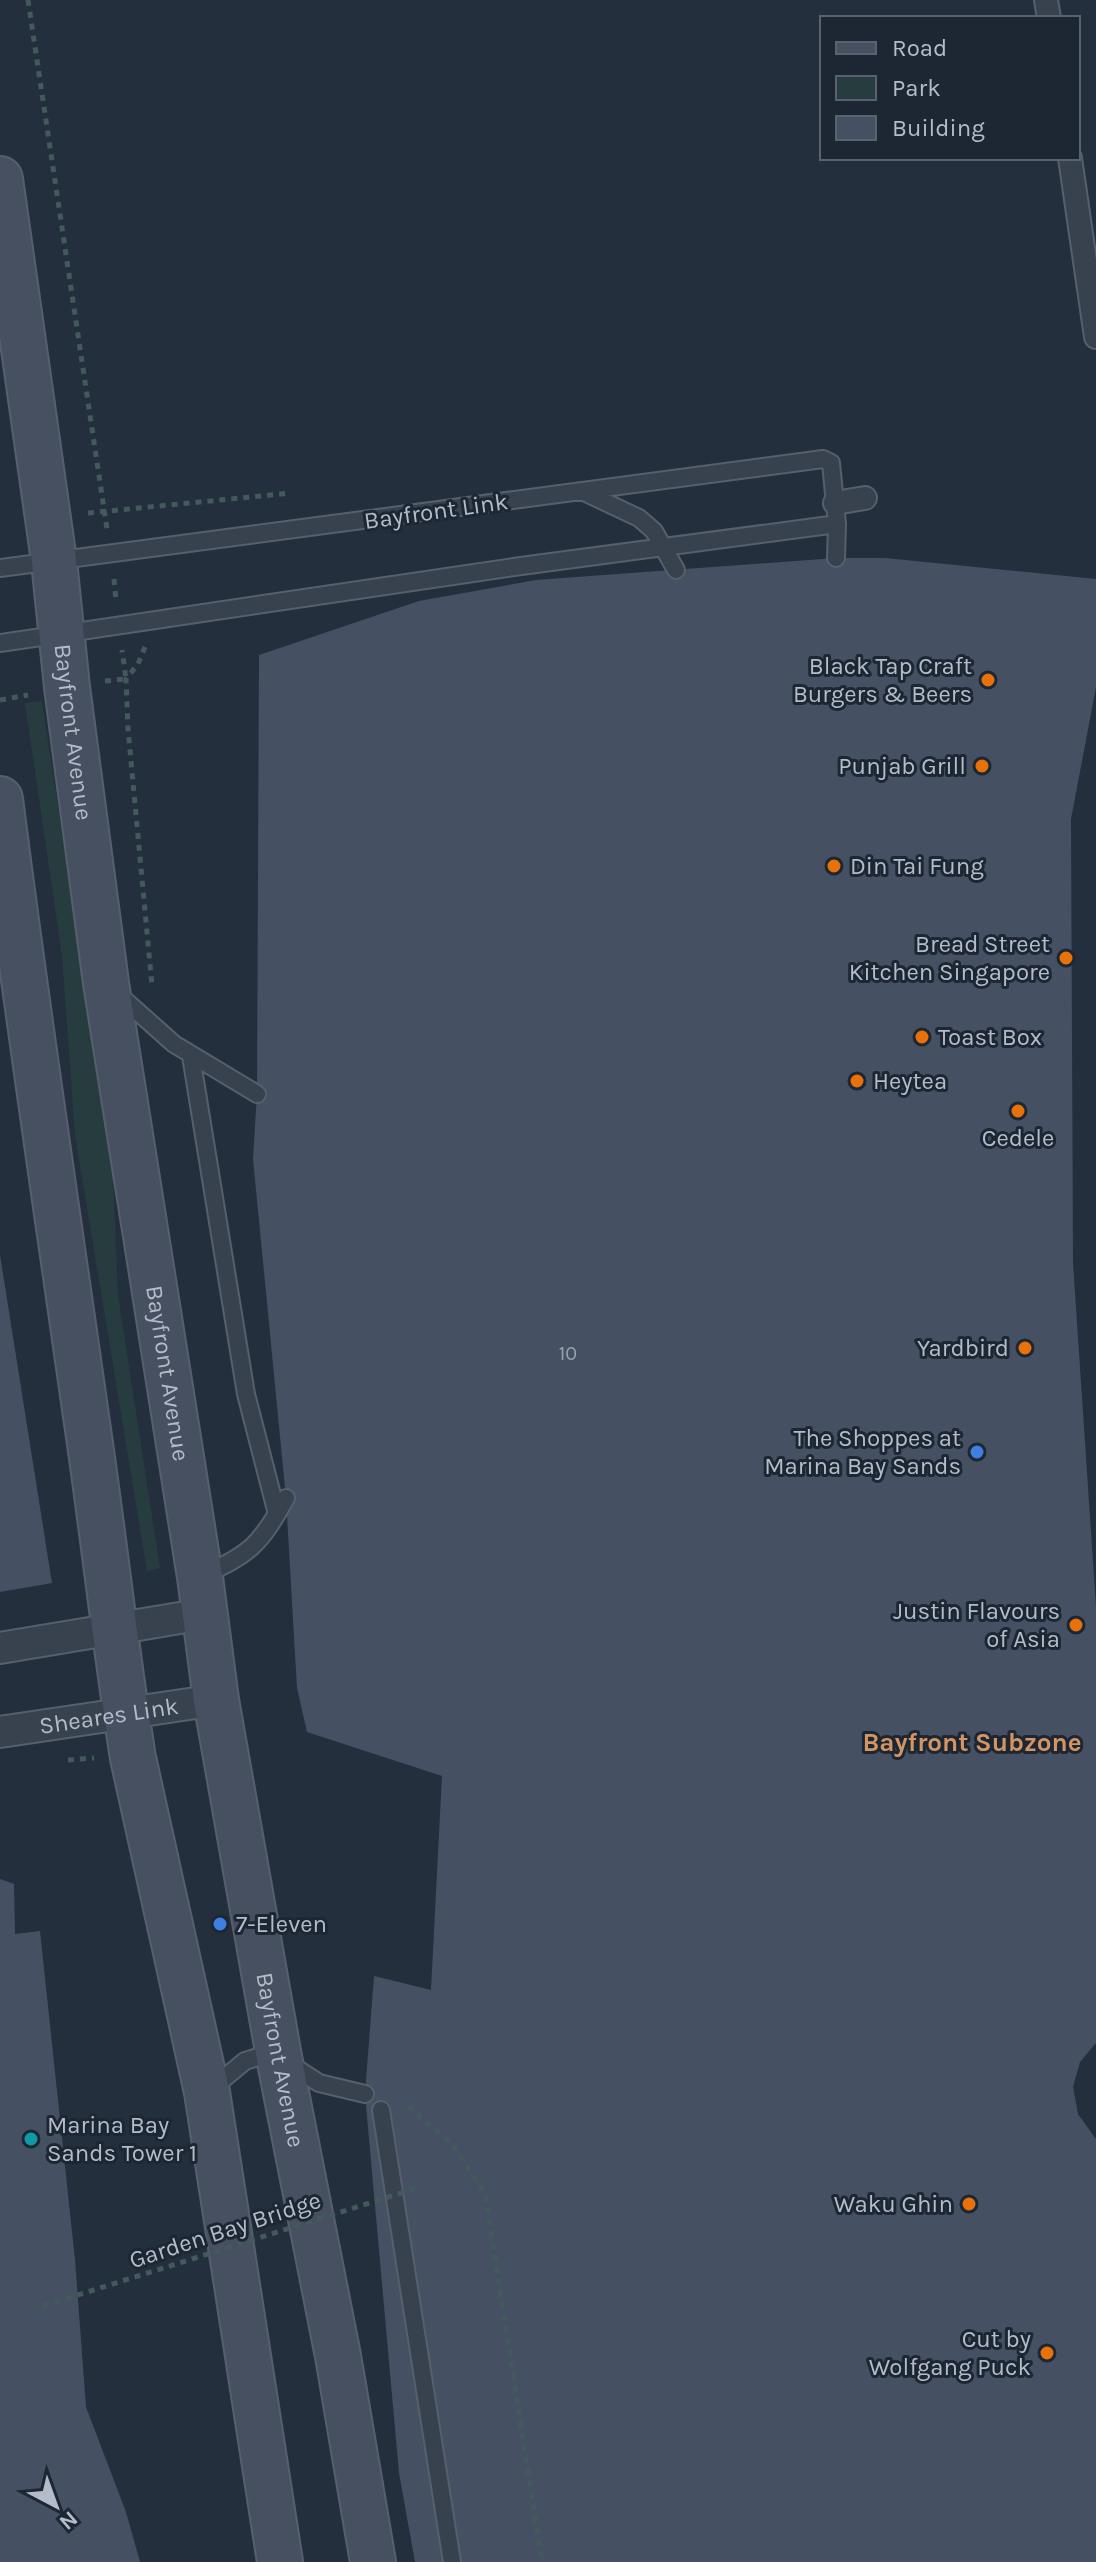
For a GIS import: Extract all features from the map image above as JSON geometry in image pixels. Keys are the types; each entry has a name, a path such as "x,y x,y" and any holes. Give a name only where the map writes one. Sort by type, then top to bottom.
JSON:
{"main road":[{"name":"Bayfront Avenue","path":"0,179 54,561 106,983 216,1700 279,2057 338,2356 373,2562"},
{"path":"0,799 32,1053 133,1758 207,2092 280,2562"}],"street":[{"path":"1070,160 1096,337"},
{"path":"836,514 865,498"},
{"path":"0,1648 115,1628 202,1595"},
{"name":"Sheares Link","path":"0,1732 216,1700"}],"lane":[{"name":"Bayfront Link","path":"0,568 823,459 831,463 836,514"},
{"path":"584,492 639,518 654,531 676,570"},
{"path":"0,643 664,548 836,514 836,558"},
{"path":"106,983 191,1056 257,1094"},
{"path":"191,1056 246,1394 277,1514"},
{"path":"202,1595 259,1542 286,1498"},
{"path":"207,2092 245,2061 261,2056 279,2057 319,2083 365,2094"},
{"path":"381,2110 452,2562"}],"path":[{"path":"28,0 111,555"},
{"path":"104,511 291,493"},
{"path":"402,2101 452,2144 485,2193 542,2562"},
{"name":"Garden Bay Bridge","path":"43,2306 417,2188"}],"green space":[{"path":"42,701 80,952 111,1128 118,1295 160,1568 147,1571 75,1135 62,956 25,703"}],"building":[{"path":"836,558 885,558 1096,579 1096,687 1071,819 1073,1263 1096,1607 1096,2043 1080,2062 1073,2087 1078,2114 1096,2139 1096,2562 415,2562 399,2473 365,2094 374,1976 431,1990 442,1776 307,1732 297,1688 286,1498 253,1159 257,1094 259,655 419,601 536,580"},
{"path":"0,1255 52,1583 0,1592"},
{"path":"0,1879 14,1884 15,1934 40,1931 75,2260 86,2407 126,2512 140,2562 0,2562"}],"place":[{"name":"Black Tap Craft Burgers & Beers","path":"988,680"},
{"name":"Punjab Grill","path":"982,766"},
{"name":"Din Tai Fung","path":"834,866"},
{"name":"Bread Street Kitchen Singapore","path":"1066,958"},
{"name":"Toast Box","path":"922,1037"},
{"name":"Heytea","path":"857,1081"},
{"name":"Cedele","path":"1018,1111"},
{"name":"Yardbird","path":"1025,1348"},
{"name":"The Shoppes at Marina Bay Sands","path":"977,1452"},
{"name":"Justin Flavours of Asia","path":"1076,1625"},
{"name":"7-Eleven","path":"220,1924"},
{"name":"Marina Bay Sands Tower 1","path":"31,2139"},
{"name":"Waku Ghin","path":"969,2204"},
{"name":"Cut by Wolfgang Puck","path":"1047,2353"}],"district":[{"name":"Bayfront Subzone","path":"972,1742"}]}
